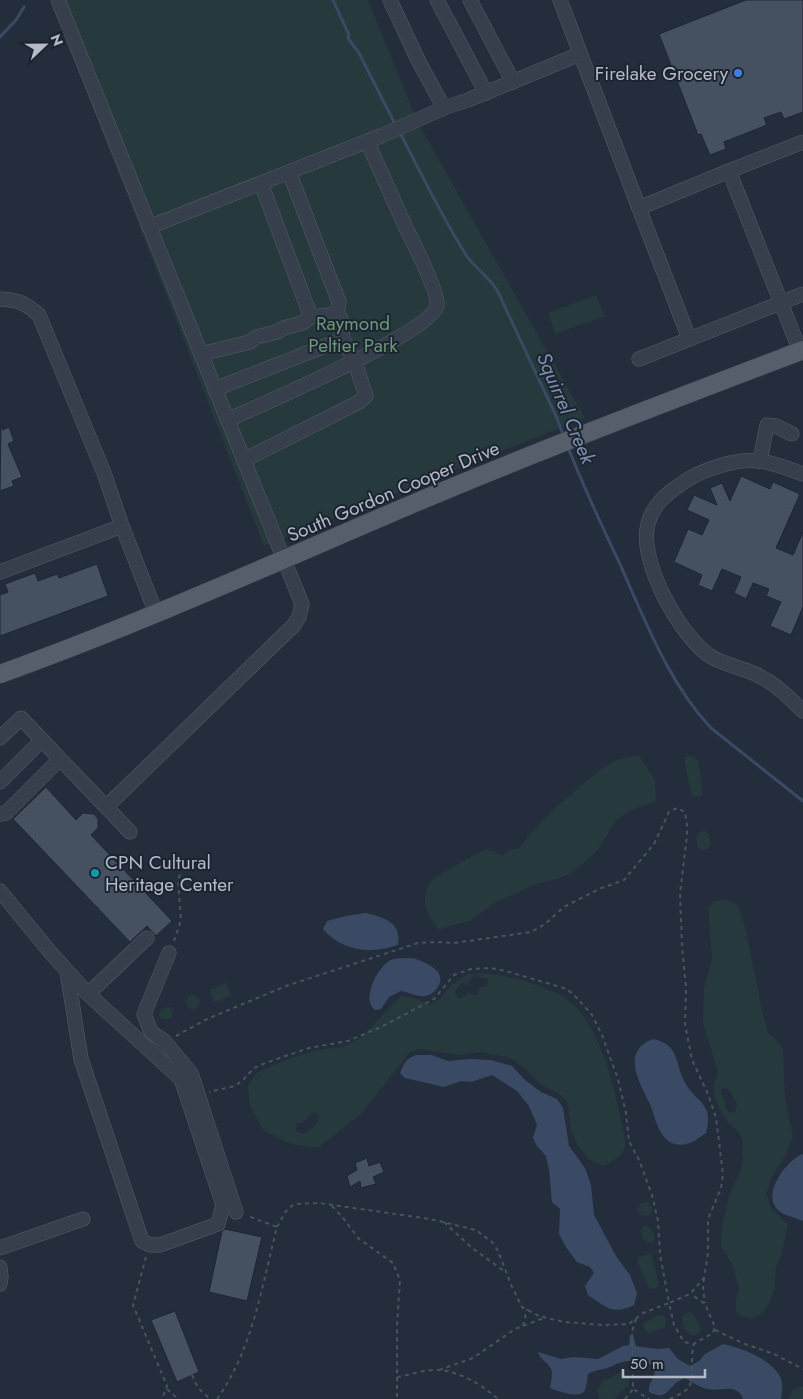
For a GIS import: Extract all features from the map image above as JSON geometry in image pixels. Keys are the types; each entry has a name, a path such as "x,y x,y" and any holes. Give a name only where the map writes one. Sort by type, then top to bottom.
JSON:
{"main road":[{"name":"South Gordon Cooper Drive","path":"0,674 156,613 554,446 802,350"}],"lane":[{"path":"58,0 302,604 299,617 294,625 106,807"},
{"path":"390,0 419,62 444,108"},
{"path":"437,0 486,92"},
{"path":"470,0 513,82"},
{"path":"560,0 689,338"},
{"path":"149,227 580,54"},
{"path":"228,420 354,362 422,323 434,312 437,304 429,278 367,141"},
{"path":"639,208 803,142"},
{"path":"729,171 802,350"},
{"path":"244,460 359,402 366,396 344,339 342,319 337,312 339,302 289,172"},
{"path":"260,183 311,317"},
{"path":"639,359 803,294"},
{"path":"0,299 26,304 39,315 104,473 122,526 156,613"},
{"path":"201,354 250,342 256,337 302,323 311,317 330,315 337,312"},
{"path":"215,389 344,339"},
{"path":"760,461 767,425 776,426 792,434"},
{"path":"803,474 760,461 743,460 709,469 690,477 665,495 656,506 648,523 646,546 660,591 685,632 710,656 758,675 776,686 803,711"},
{"path":"0,572 122,526"},
{"path":"0,738 21,718 130,832"},
{"path":"0,782 42,740"},
{"path":"0,814 6,813 60,759"},
{"path":"0,891 88,994 182,1079 223,1205 218,1224 160,1246 142,1242 81,1059 67,971"},
{"path":"88,994 147,938"},
{"path":"169,953 144,1014 151,1032 164,1041 191,1073 236,1212"},
{"path":"0,1248 82,1219"},
{"path":"0,1267 0,1284"}],"path":[{"path":"164,1041 207,1019 286,986 418,943 454,943 531,932 545,924 564,907 599,889 624,880 654,844 669,812 677,808 685,812 688,825 680,894 686,988 685,1024 692,1060 708,1094 716,1118 723,1174 721,1188 708,1219 708,1253 703,1289 705,1304 715,1330"},
{"path":"169,953 181,920 178,881 181,871"},
{"path":"199,1095 235,1086 254,1068 268,1062 309,1048 348,1041 381,1027 434,999 454,975 471,969 492,968 566,989 592,1015 602,1035 618,1079 630,1141 652,1195 658,1221 660,1254 674,1325 684,1342 694,1344 703,1340 715,1330"},
{"path":"217,1399 231,1375 249,1336 277,1227 286,1211 294,1204 319,1203 444,1222 476,1230 485,1235 498,1251 522,1307 544,1318 564,1322 603,1325 629,1324 643,1312 690,1294 704,1278"},
{"path":"332,1205 358,1238 393,1263 400,1280 397,1326 397,1399"},
{"path":"236,1212 277,1227"},
{"path":"444,1222 472,1248 506,1273"},
{"path":"150,1245 138,1281 133,1305 168,1386 162,1399"},
{"path":"690,1294 705,1304"},
{"path":"523,1326 527,1309"},
{"path":"397,1377 438,1370 473,1358 507,1334 544,1318"},
{"path":"625,1399 633,1389 632,1332 636,1318"},
{"path":"715,1330 745,1344 774,1354 803,1369"},
{"path":"670,1399 686,1390 690,1385 694,1344"},
{"path":"438,1370 464,1376 498,1399"},
{"path":"192,1375 198,1388 210,1399"},
{"path":"166,1389 178,1399"},
{"path":"633,1389 649,1399"}],"green space":[{"name":"Raymond Peltier Park","path":"51,0 368,0 418,123 585,418 264,546"},
{"path":"596,295 605,316 555,334 548,313"},
{"path":"639,755 655,780 656,801 632,810 616,820 598,850 568,875 532,886 494,903 470,921 439,929 428,914 425,901 427,889 434,879 487,849 502,855 510,849 518,849 556,807 601,769 617,760"},
{"path":"691,755 698,760 703,794 700,797 693,796 691,793 685,758"},
{"path":"702,831 706,831 709,835 711,844 707,849 703,850 697,847 697,835"},
{"path":"726,899 737,904 744,922 768,1033 777,1040 783,1049 785,1099 793,1136 785,1156 771,1179 766,1194 772,1209 788,1224 781,1256 776,1268 775,1286 769,1304 763,1312 754,1318 741,1316 736,1311 739,1289 732,1264 721,1246 722,1227 729,1195 740,1173 743,1160 742,1140 738,1131 728,1122 715,1098 714,1084 718,1072 703,1023 704,988 712,959 708,908 715,901","holes":["727,1088 737,1102 735,1112 730,1113 725,1107 721,1093 722,1089"]},
{"path":"482,973 503,976 541,986 563,996 581,1013 598,1043 616,1095 625,1144 624,1150 617,1158 604,1166 589,1160 577,1144 571,1129 568,1103 560,1094 541,1085 526,1069 510,1058 480,1052 459,1055 419,1049 409,1053 363,1112 318,1148 290,1144 264,1131 250,1106 248,1087 256,1074 276,1064 304,1054 347,1045 363,1035 401,996 415,998 430,1005 441,998 452,984 468,974","holes":["477,975 481,978 487,978 488,983 486,986 480,987 477,995 469,993 464,997 458,998 455,993 460,984 464,983 467,985 473,976","313,1112 318,1114 319,1118 314,1127 303,1134 296,1131 297,1124 302,1123"]},
{"path":"226,983 231,995 221,1001 214,1001 210,990"},
{"path":"190,995 196,995 200,1002 196,1009 190,1009 186,1005 186,999"},
{"path":"170,1007 173,1013 171,1018 165,1020 160,1018 159,1012 164,1008"},
{"path":"642,1202 648,1202 652,1209 648,1216 642,1216 638,1212 638,1206"},
{"path":"646,1225 651,1229 655,1238 653,1242 647,1242 642,1236 642,1227"},
{"path":"651,1254 659,1283 659,1286 654,1289 649,1288 638,1264 638,1257"},
{"path":"688,1312 693,1314 701,1328 699,1333 693,1336 684,1328 682,1316"},
{"path":"658,1315 663,1315 666,1320 665,1327 649,1334 644,1329 643,1324"},
{"path":"621,1372 629,1378 629,1385 614,1399 599,1399 597,1391 602,1382"},
{"path":"803,1386 803,1399 788,1399 794,1389"}],"water":[{"path":"365,913 378,916 390,922 397,931 398,945 378,950 348,947 331,937 323,929 327,921"},
{"path":"413,958 429,965 438,972 440,981 437,988 431,994 425,996 401,991 389,997 381,1009 375,1010 371,1005 370,992 380,970 391,960"},
{"path":"653,1039 661,1041 671,1049 677,1059 683,1079 692,1093 706,1108 708,1114 706,1133 688,1144 675,1144 661,1133 635,1068 637,1051 643,1044"},
{"path":"416,1055 432,1055 448,1061 491,1060 512,1066 525,1080 541,1092 557,1099 563,1108 569,1146 585,1168 591,1185 594,1215 616,1256 630,1275 637,1293 634,1305 615,1310 610,1309 588,1295 585,1286 594,1273 590,1267 577,1262 559,1234 560,1209 552,1202 546,1156 533,1138 537,1125 529,1106 517,1091 492,1075 471,1082 461,1081 444,1087 405,1078 400,1073 408,1060"},
{"path":"803,1154 803,1221 780,1212 773,1204 772,1196 774,1187 783,1170"},
{"path":"630,1335 633,1335 636,1346 657,1349 669,1348 678,1359 690,1366 699,1361 705,1354 723,1344 739,1348 765,1361 777,1372 782,1384 781,1399 743,1399 737,1391 732,1389 707,1389 685,1378 676,1383 663,1395 658,1395 649,1392 649,1386 655,1373 652,1366 638,1361 618,1363 588,1374 587,1384 583,1393 570,1394 550,1388 552,1372 538,1352 561,1359 573,1357 598,1359 623,1346 629,1345"}],"building":[{"name":"Firelake Grocery","path":"746,0 803,0 803,112 784,119 781,112 764,118 767,125 724,142 726,149 710,155 701,134 698,135 659,34"},
{"path":"1,424 3,430 9,427 14,441 8,444 22,477 12,481 14,486 0,491"},
{"path":"741,476 770,489 773,482 800,494 776,548 793,555 803,532 803,607 791,635 770,626 781,602 766,596 769,589 753,583 746,599 734,593 741,577 722,569 712,591 698,585 702,575 674,562 688,529 702,535 709,520 687,510 694,495 717,505 710,488 722,483 730,501"},
{"path":"97,564 108,596 0,636 0,595 8,592 5,584 35,573 38,581 57,574 59,578"},
{"name":"CPN Cultural Heritage Center","path":"46,787 76,820 83,813 94,814 98,819 98,828 91,835 172,921 156,936 147,926 130,942 13,819"},
{"path":"367,1158 369,1166 380,1162 384,1172 373,1177 376,1184 361,1188 360,1181 350,1187 347,1176 357,1170 355,1163"},
{"path":"225,1229 262,1237 247,1301 209,1292 222,1231"},
{"path":"175,1311 199,1372 177,1382 151,1320"}],"waterway":[{"name":"Squirrel Creek","path":"333,0 349,35 348,38 359,53 396,126"},
{"path":"0,37 16,20 24,7"},
{"name":"Squirrel Creek","path":"399,131 466,255 497,290 564,437"},
{"name":"Squirrel Creek","path":"568,447 648,628 682,691 711,728 803,801"}],"place":[{"name":"Firelake Grocery","path":"738,73"},
{"name":"CPN Cultural Heritage Center","path":"95,873"}]}
